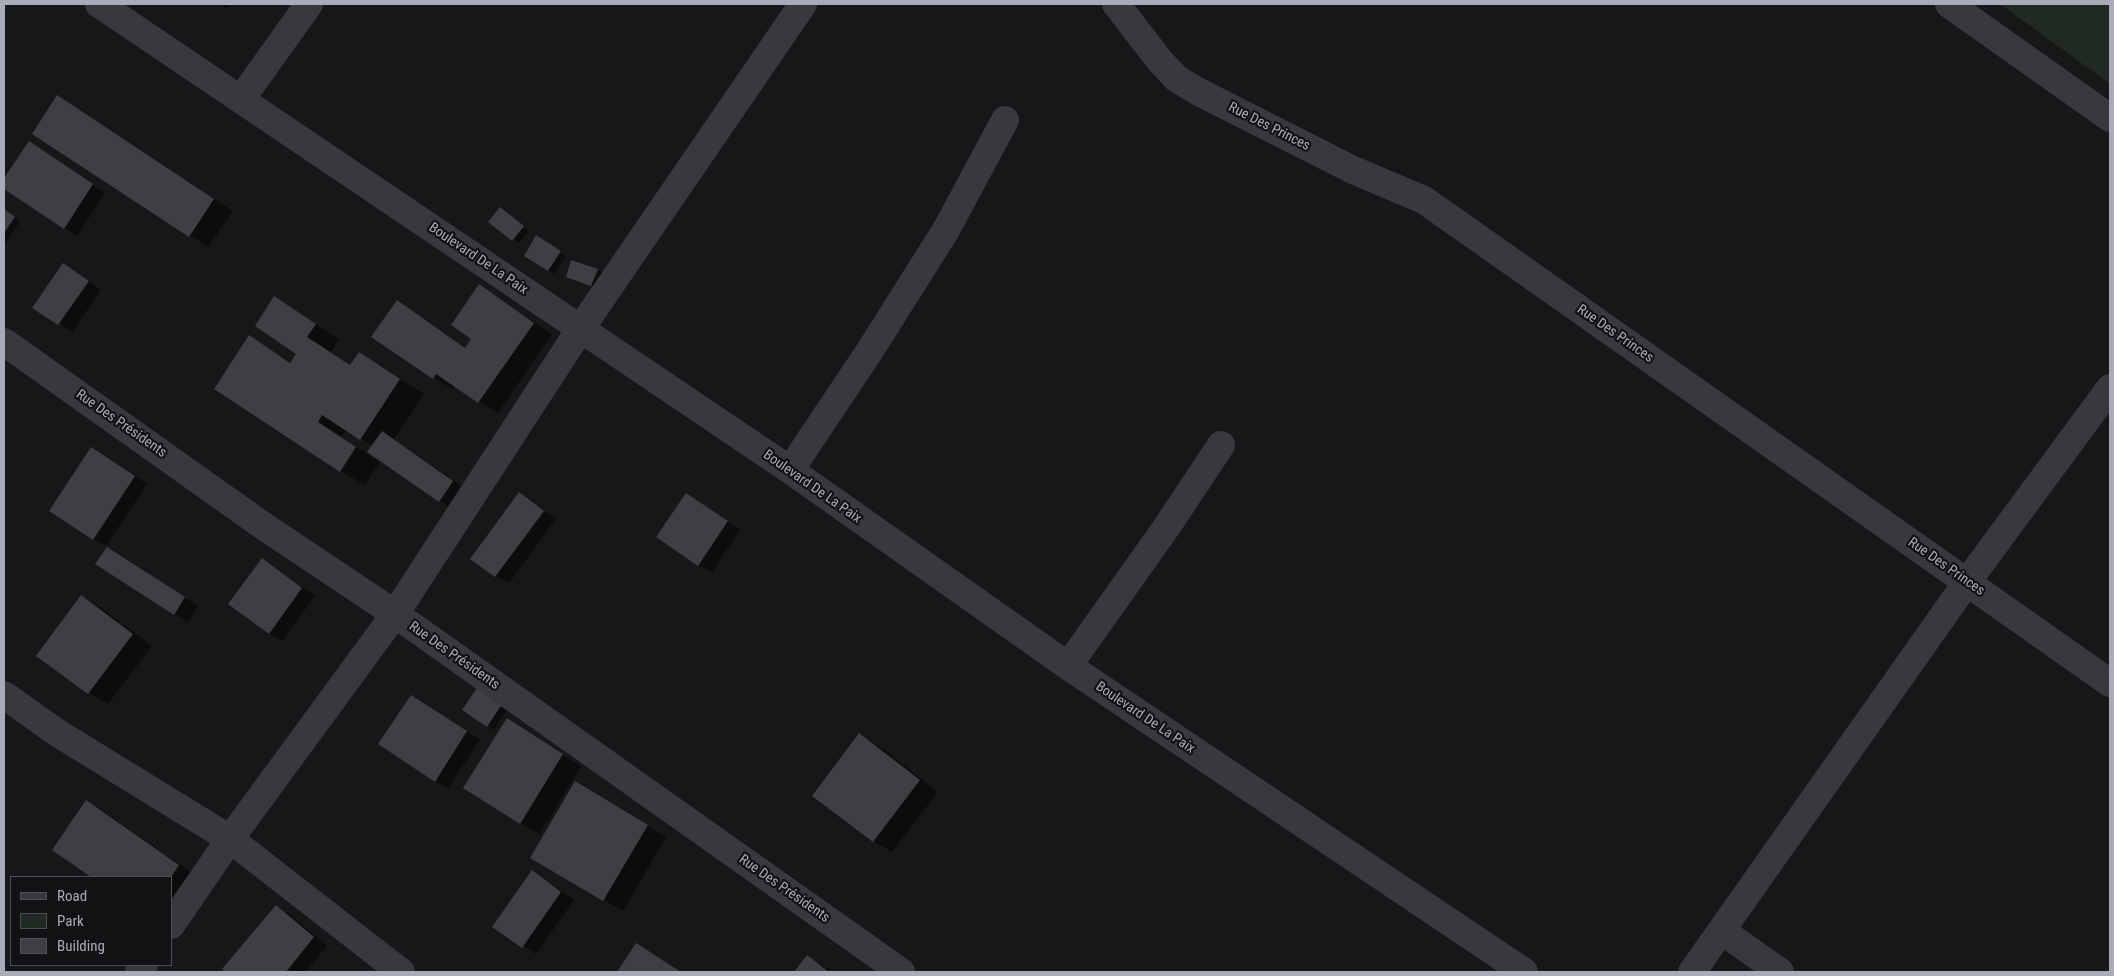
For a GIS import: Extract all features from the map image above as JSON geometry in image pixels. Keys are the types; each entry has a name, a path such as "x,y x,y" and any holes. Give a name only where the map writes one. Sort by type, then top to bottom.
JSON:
{"street":[{"name":"Boulevard De La Paix","path":"99,4 790,470 1068,666 1524,972"},
{"path":"241,99 309,4"},
{"path":"172,924 230,839 395,614 580,328 803,4"},
{"name":"Rue Des Princes","path":"1116,4 1160,61 1177,79 1353,170 1424,200 2110,683"},
{"path":"1949,4 2110,118"},
{"path":"790,470 869,352 946,230 1005,120"},
{"name":"Rue Des Présidents","path":"4,342 262,524 395,614 902,972"},
{"path":"1692,972 1967,582 2110,388"},
{"path":"1068,666 1168,525 1221,445"},
{"path":"4,696 56,732 230,839 401,972"},
{"path":"1722,931 1780,972"}],"green space":[{"path":"2000,4 2110,4 2110,84"}],"building":[{"path":"57,95 214,199 189,237 32,134"},
{"path":"29,141 93,184 64,229 4,189 4,178"},
{"path":"500,207 524,226 512,241 488,222"},
{"path":"4,209 15,217 4,233"},
{"path":"536,235 561,251 548,271 524,256"},
{"path":"571,260 598,269 591,286 566,277"},
{"path":"63,263 89,281 58,325 32,308"},
{"path":"479,284 534,323 478,403 436,374 433,379 371,337 397,300 465,348 471,339 451,325"},
{"path":"274,296 316,324 307,337 350,365 359,352 400,379 360,440 322,415 318,422 356,447 340,472 214,389 249,335 290,363 296,354 255,326"},
{"path":"382,431 453,481 439,502 367,452"},
{"path":"91,447 135,476 93,540 49,511"},
{"path":"519,492 544,511 495,577 470,559"},
{"path":"686,493 728,521 698,566 656,537"},
{"path":"107,547 185,597 174,615 95,564"},
{"path":"262,558 302,588 269,634 228,604"},
{"path":"81,595 133,634 88,694 36,656"},
{"path":"479,685 504,701 487,727 462,710"},
{"path":"411,695 467,731 435,782 378,744"},
{"path":"507,718 563,754 520,824 463,788"},
{"path":"859,733 920,780 873,842 812,796"},
{"path":"575,781 648,825 603,901 530,858"},
{"path":"86,800 179,865 172,876 90,876 52,850"},
{"path":"532,870 561,892 522,948 492,927"},
{"path":"276,905 314,937 286,972 226,972 222,969"},
{"path":"636,943 681,972 617,972"},
{"path":"807,955 829,972 794,972"}]}
